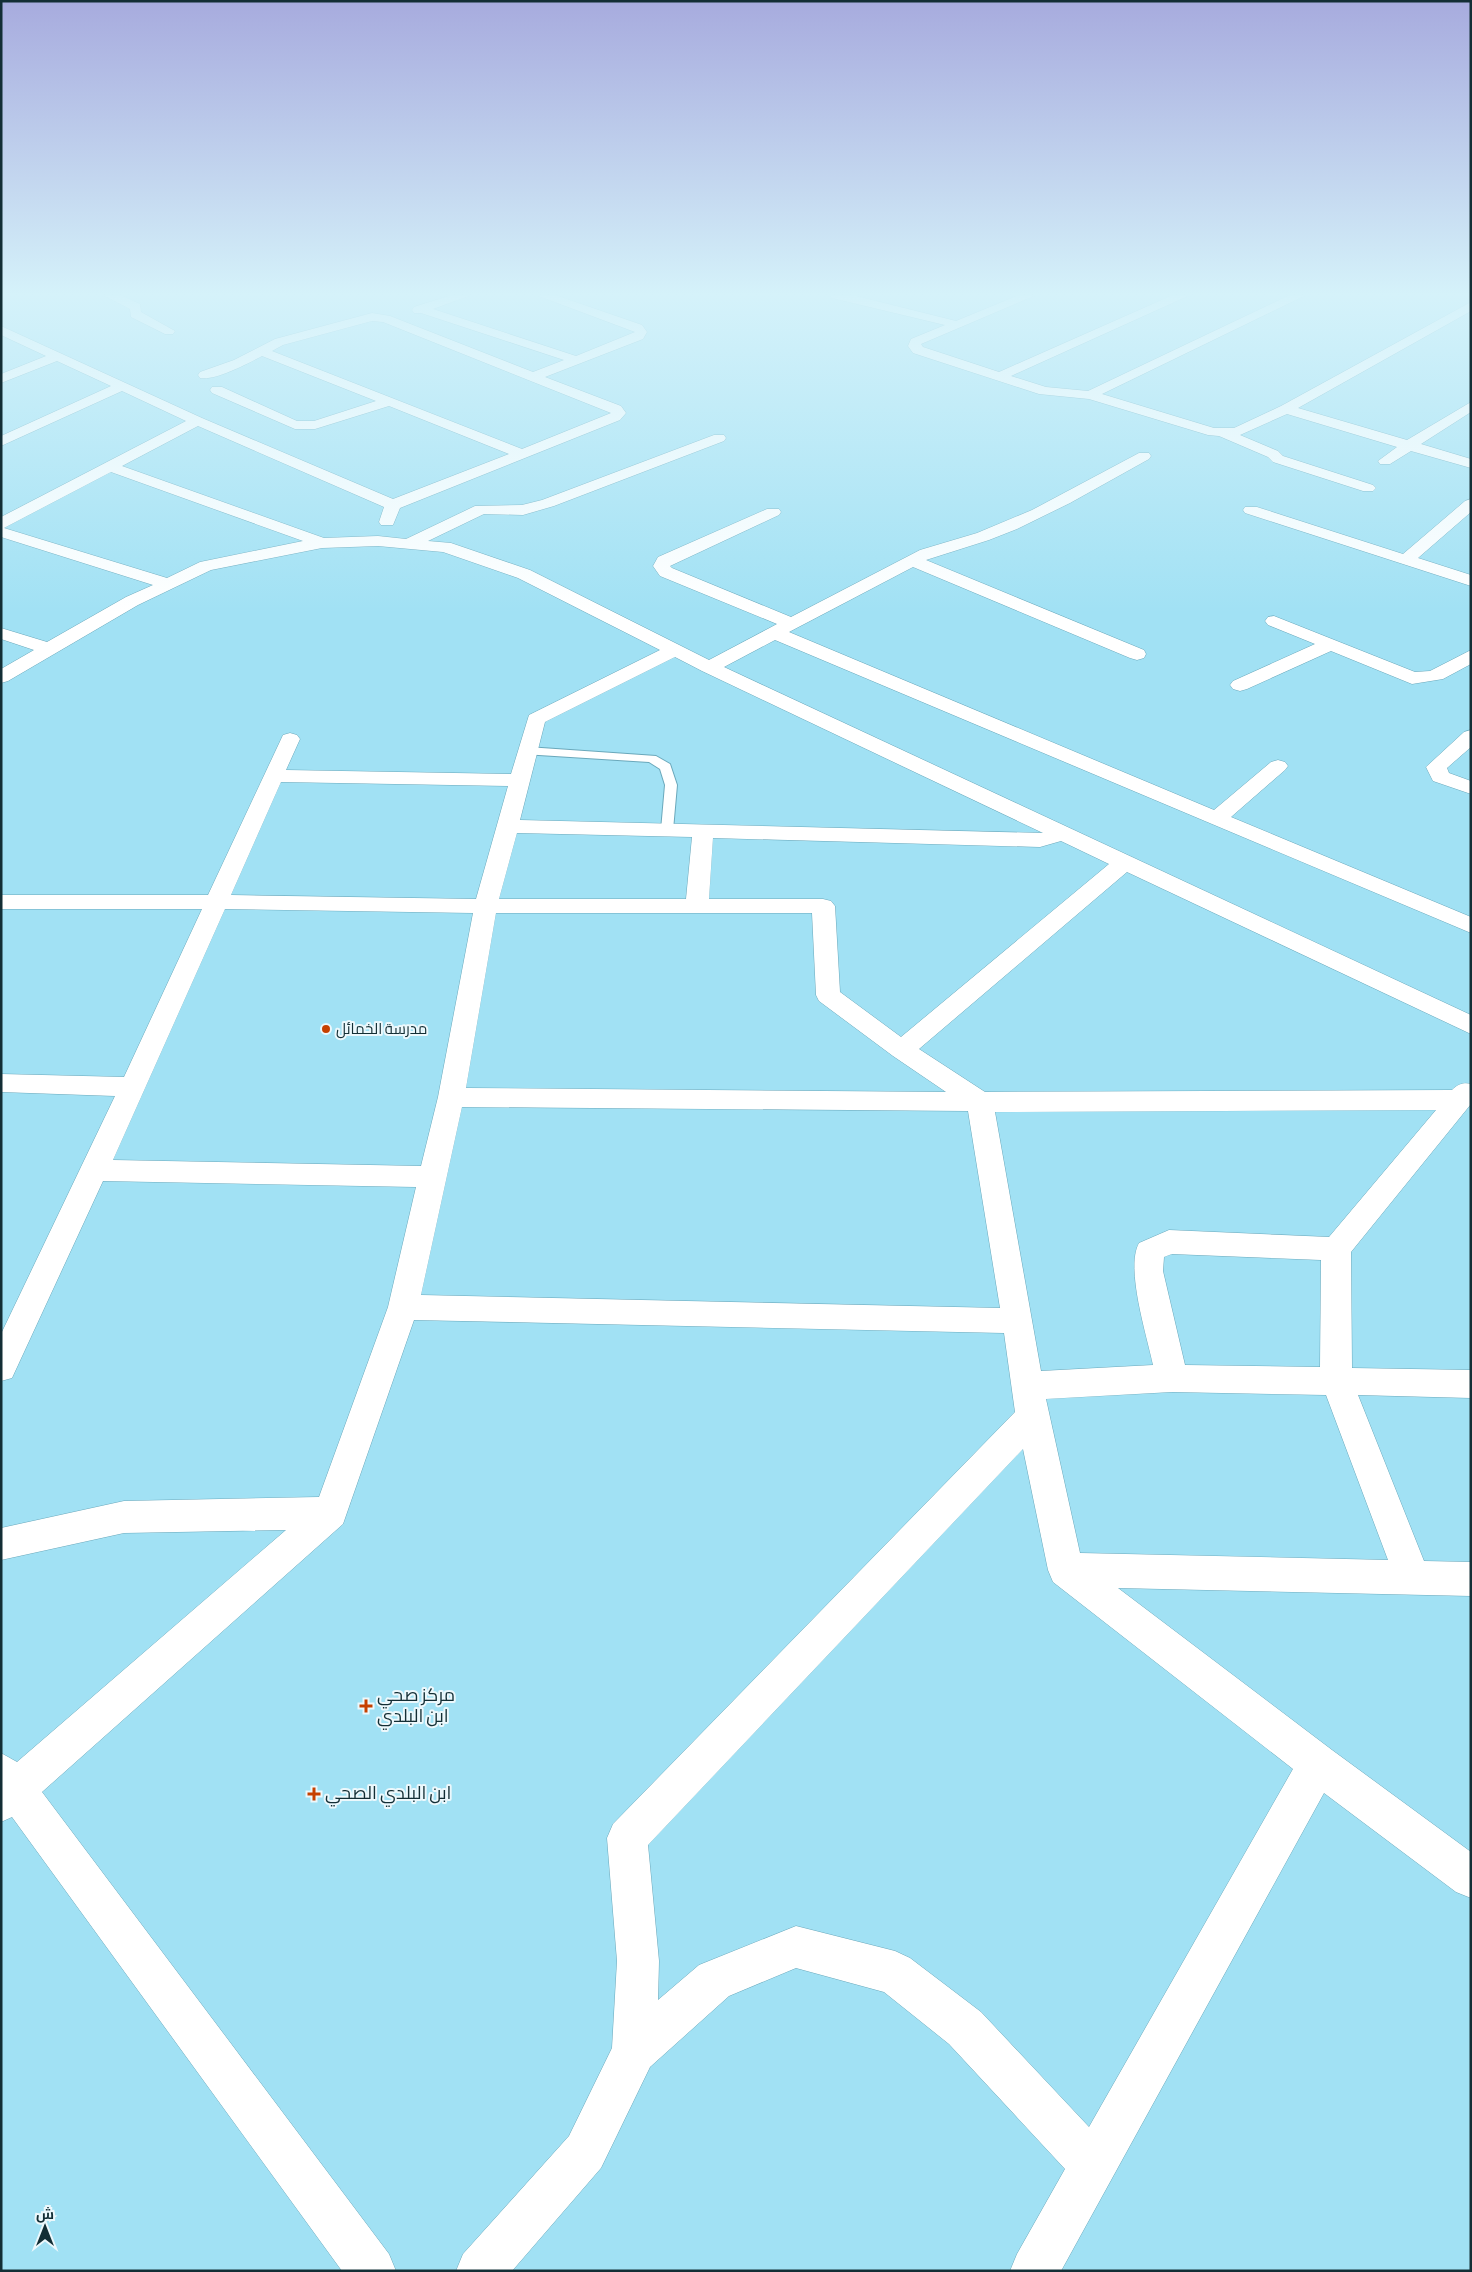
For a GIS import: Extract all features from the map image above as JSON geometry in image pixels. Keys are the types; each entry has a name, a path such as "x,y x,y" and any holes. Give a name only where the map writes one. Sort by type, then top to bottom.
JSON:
{"street":[{"path":"1,442 90,401"},
{"path":"154,401 393,505 615,417 619,413 616,409 595,401"},
{"path":"242,401 295,425 304,426 315,425 391,401"},
{"path":"391,401 523,454"},
{"path":"1110,401 1225,434 1273,454 1278,460 1368,488"},
{"path":"1225,434 1236,432 1300,401"},
{"path":"1385,461 1471,406"},
{"path":"1286,409 1471,464"},
{"path":"1,524 197,421"},
{"path":"408,544 481,509 523,510 548,504 719,438"},
{"path":"709,667 913,560 926,554 957,547 990,535 1043,510 1144,456"},
{"path":"110,467 322,543"},
{"path":"1406,560 1471,504"},
{"path":"378,541 393,505"},
{"path":"1251,510 1471,581"},
{"path":"773,512 664,561 661,566 666,572 781,628 1216,819 1471,926"},
{"path":"1,532 166,583"},
{"path":"1,545 22,538"},
{"path":"1,677 166,583 206,566 322,543 378,541 445,547 524,574 709,667 1471,1025"},
{"path":"913,560 1137,654"},
{"path":"1274,620 1412,678 1437,676 1471,656"},
{"path":"1,633 49,649"},
{"path":"1240,685 1331,644"},
{"path":"372,2271 6,1789 330,1513 403,1307 451,1097 486,906 536,719 674,650"},
{"path":"1471,736 1436,767 1440,777 1471,788"},
{"path":"1,1368 133,1088 290,739"},
{"path":"1216,819 1278,766"},
{"path":"274,776 520,780"},
{"path":"507,826 1040,840 1064,834"},
{"path":"697,906 703,831"},
{"path":"902,1050 1125,862"},
{"path":"1,902 218,902 486,906 823,906 828,995 902,1050 980,1102 1018,1321 1029,1402 1066,1570 1318,1764 1471,1877"},
{"path":"1,1083 133,1088"},
{"path":"451,1097 980,1102 1464,1094"},
{"path":"1413,1579 1336,1380 1336,1249 1464,1094"},
{"path":"94,1170 433,1177"},
{"path":"1172,1378 1148,1271 1149,1251 1169,1242 1336,1249"},
{"path":"403,1307 1018,1321"},
{"path":"634,2051 638,1961 627,1838 1029,1402 1172,1378 1471,1384"},
{"path":"1,1544 124,1517 330,1513"},
{"path":"1066,1570 1471,1579"},
{"path":"1034,2271 1318,1764"},
{"path":"480,2271 585,2152 634,2051 714,1980 796,1948 895,1974 965,2028 1093,2165"}],"lane":[{"path":"527,751 652,759 666,767 671,785 668,830"}],"place":[{"name":"مدرسة الخمائل","path":"326,1029"},
{"name":"مركز صحي ابن البلدي","path":"366,1706"},
{"name":"ابن البلدي الصحي","path":"314,1794"}]}
